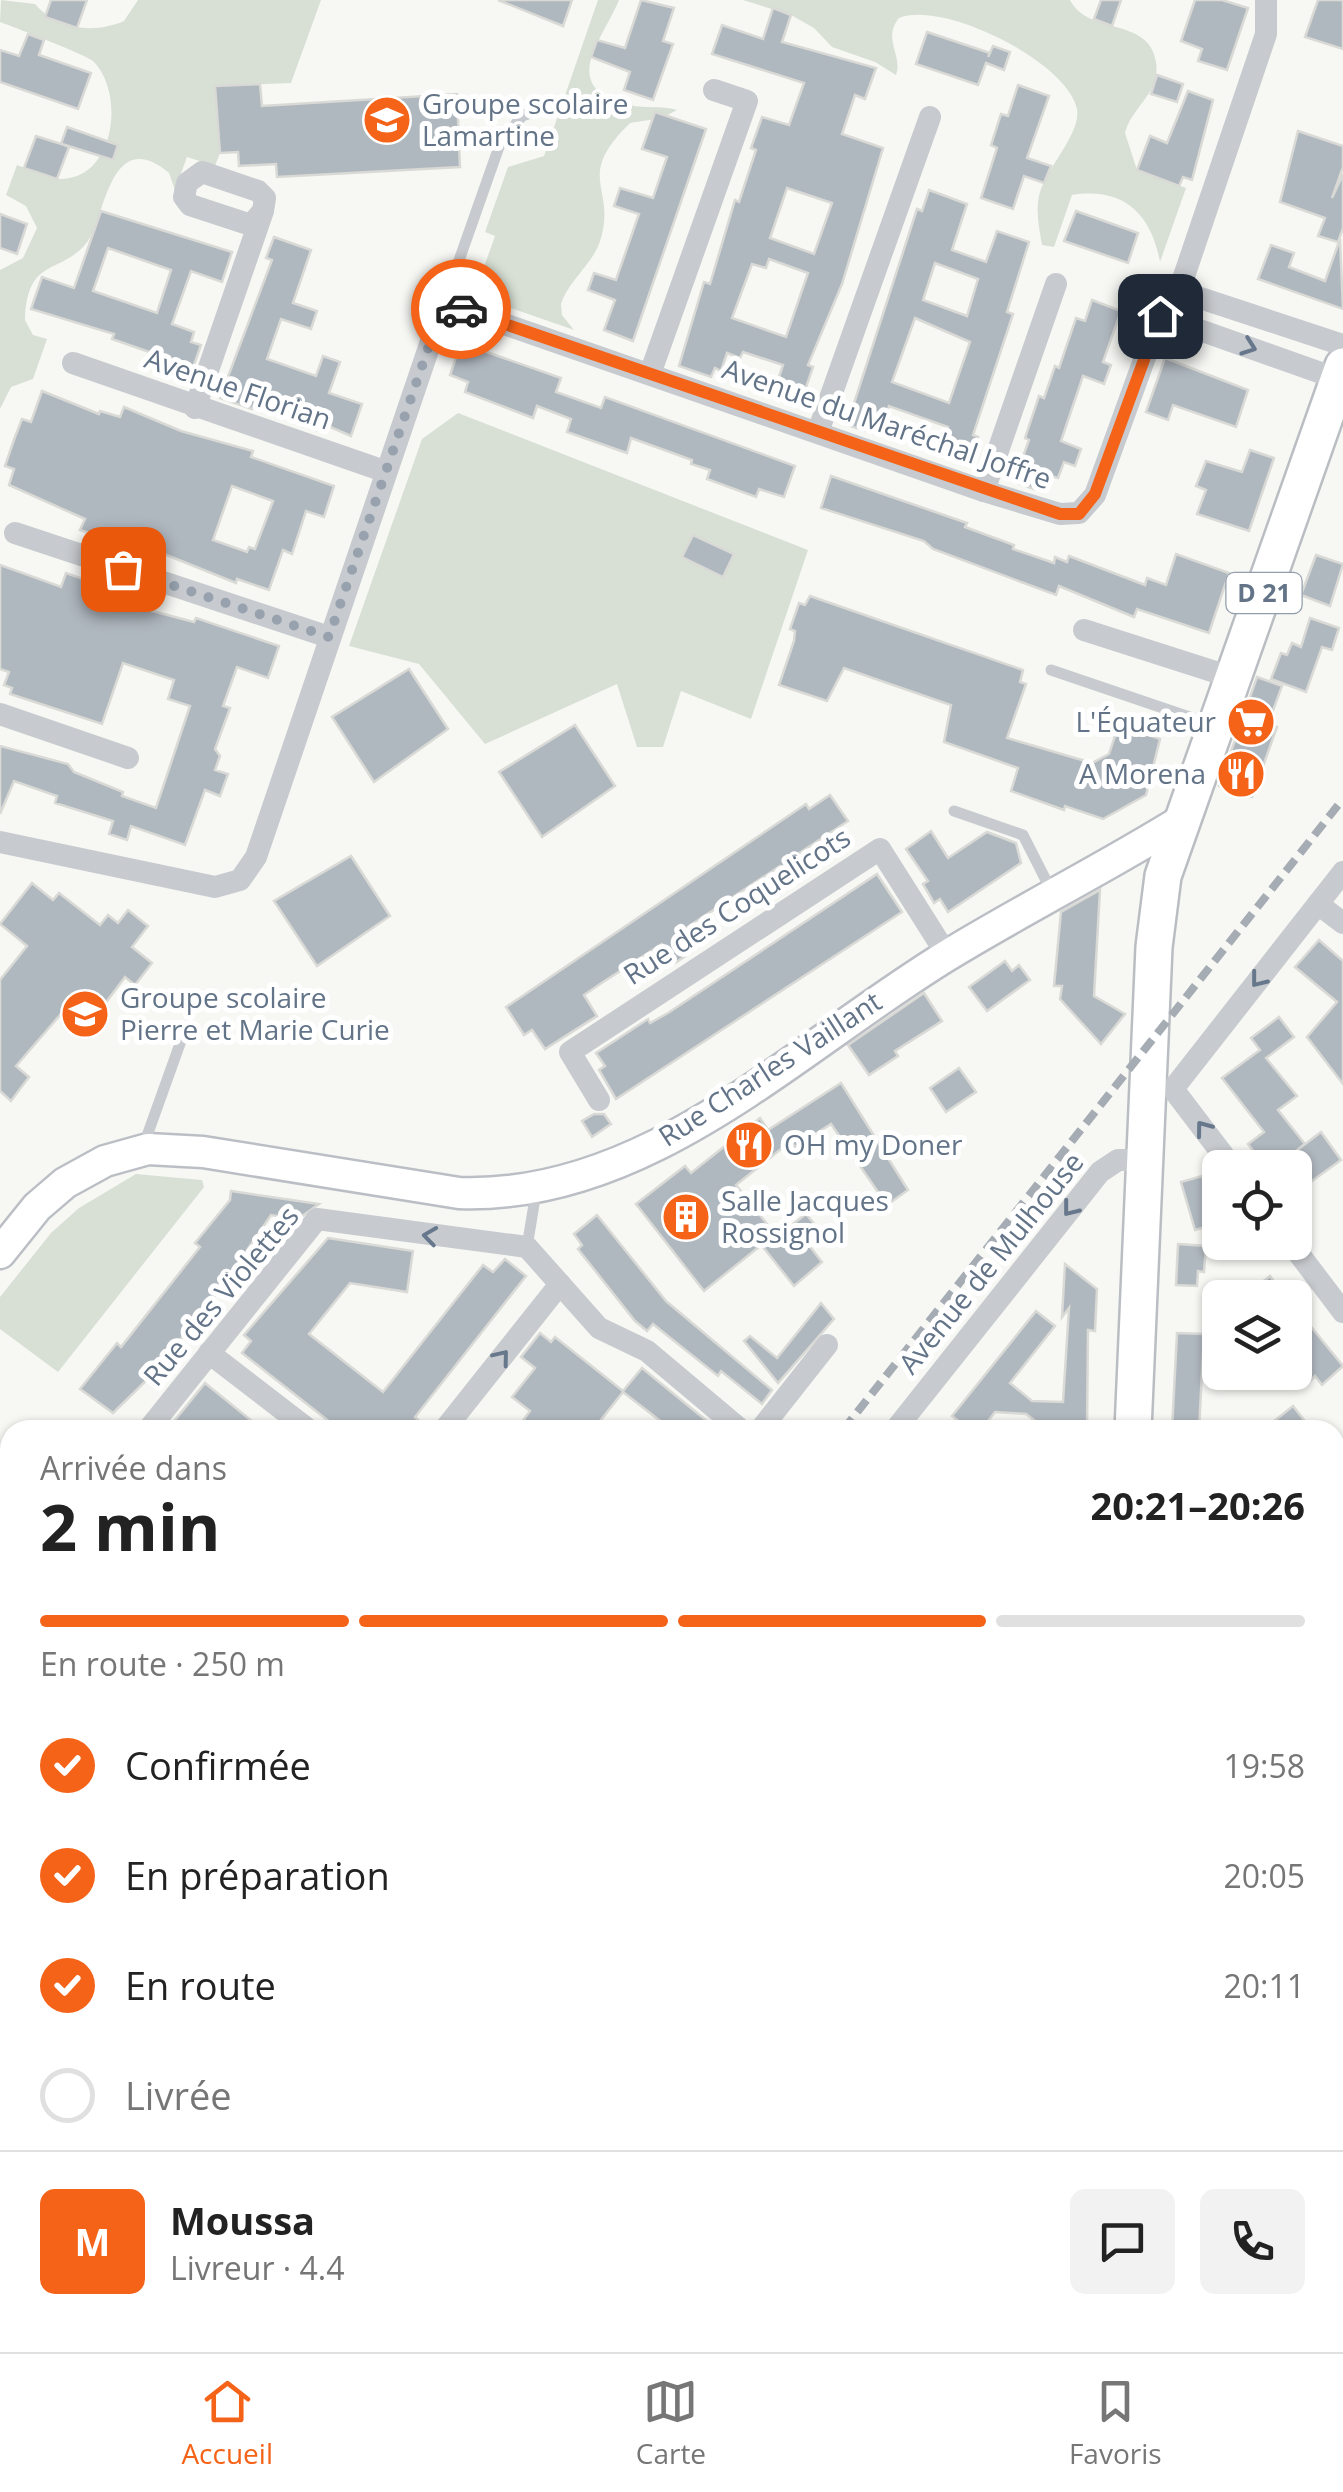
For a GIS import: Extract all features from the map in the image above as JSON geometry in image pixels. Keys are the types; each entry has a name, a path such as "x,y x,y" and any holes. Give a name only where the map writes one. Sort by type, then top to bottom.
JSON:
{"main road":[{"name":"D 21","path":"1133,1420 1146,1160 1161,1089 1156,914 1164,876 1341,373"},
{"name":"Rue Charles Vaillant","path":"0,1253 57,1189 105,1160 148,1148 204,1152 459,1193 536,1190 621,1160 681,1131 947,956 1184,819"}],"street":[{"name":"Avenue du Maréchal Joffre","path":"444,302 984,491 1060,514 1079,514 1089,506 1160,316 1179,291 1266,34 1266,0"},
{"path":"650,374 747,101 714,90"},
{"path":"818,432 930,117"},
{"path":"194,408 263,212"},
{"path":"984,491 1056,284"},
{"path":"1179,291 1343,344"},
{"path":"0,842 215,886 240,880 256,857 444,302"},
{"path":"1160,316 1341,373"},
{"name":"Avenue Florian","path":"72,363 384,471"},
{"path":"15,533 329,637"},
{"path":"1084,630 1234,678"},
{"path":"0,714 128,758"},
{"name":"Rue des Coquelicots","path":"599,1100 570,1052 880,849 947,956"},
{"path":"1217,1150 1161,1089 1343,872"},
{"path":"1318,904 1343,923"},
{"name":"Avenue de Mulhouse","path":"904,1420 1096,1176 1118,1160 1146,1160"},
{"name":"Rue des Violettes","path":"156,1420 317,1219 527,1246"},
{"path":"527,1246 599,1328 647,1351 729,1420"},
{"path":"1304,1260 1343,1312"},
{"path":"452,1420 560,1284"},
{"path":"768,1420 827,1345"},
{"path":"209,1354 296,1420"}],"lane":[{"path":"444,302 500,144 522,116 539,110"},
{"path":"1051,670 1217,727"},
{"path":"954,811 1022,835 1053,894"},
{"path":"148,1148 148,1133 186,1027"},
{"path":"527,1246 536,1190"}],"shaded area":[{"path":"1,0 35,4 65,24 88,28 124,21 138,0 321,0 291,83 215,86 220,153 215,166 187,157 175,190 169,173 149,161 134,160 122,167 88,241 32,285 25,320 33,335 47,339 33,379 11,387 0,409 0,270 23,258 37,228 26,206 6,195 17,165 56,179 79,175 94,164 104,149 111,112 103,75 93,61 0,22"},
{"path":"598,0 619,0 591,60 590,74 595,87 607,97 630,105 677,110 662,118 630,123 604,157 600,170 604,206 601,238 561,304 562,315 574,330 474,295 495,236 485,232 508,167 544,156"},
{"path":"743,0 1070,0 1090,18 1142,38 1151,48 1156,73 1125,133 1137,170 1186,188 1160,262 1142,217 1132,207 1106,195 1072,195 1054,247 1042,245 1040,192 1074,128 1077,109 1068,91 1028,54 972,26 944,18 899,18 892,33 896,75 875,62 832,47 814,28 791,15"},
{"path":"458,413 808,550 751,719 681,691 663,747 637,747 617,684 485,744 419,664 349,646 422,439"},
{"path":"136,1174 202,1180 204,1187 58,1372 0,1329 0,1297 51,1233 79,1208"}],"building":[{"path":"51,0 87,0 77,28 45,17"},
{"path":"498,0 572,0 563,26"},
{"path":"641,0 674,8 663,41 673,44 653,100 624,90 630,72 591,57 597,40 625,48"},
{"path":"1101,0 1121,0 1112,26 1094,19"},
{"path":"1195,0 1222,0 1248,8 1227,70 1198,61 1202,49 1181,41"},
{"path":"1318,0 1343,0 1343,49 1305,37"},
{"path":"773,8 791,15 782,42 876,68 865,99 855,95 842,134 883,148 842,284 808,365 813,367 802,399 775,389 783,365 743,352 740,358 727,353 721,371 715,368 711,377 679,366 704,282 710,284 735,200 739,202 762,117 789,125 804,83 712,54 722,25 763,39","holes":["787,188 832,203 814,254 770,238","769,259 808,273 786,337 732,318 752,264 766,268"]},
{"path":"927,32 990,53 993,46 1010,52 1004,70 986,63 978,85 916,64"},
{"path":"28,34 44,40 39,55 91,73 78,109 0,82 0,50 19,56"},
{"path":"1157,75 1183,84 1177,102 1151,94"},
{"path":"260,84 262,106 457,94 460,167 277,177 276,164 239,166 238,152 220,153 215,86"},
{"path":"1018,85 1049,96 1027,158 1051,166 1044,183 1024,176 1013,209 981,198 997,148 991,145 1001,114 1008,116"},
{"path":"1188,91 1213,100 1192,180 1183,177 1179,186 1137,170 1150,136 1167,143"},
{"path":"655,112 706,129 633,341 604,330 615,300 588,290 594,273 616,280 639,214 614,206 620,188 653,198 667,157 642,149"},
{"path":"67,127 118,145 113,160 62,144 69,147 57,179 24,168 36,136 61,144"},
{"path":"1298,131 1343,146 1343,167 1332,198 1343,174 1343,228 1338,242 1318,236 1325,218 1280,202"},
{"path":"929,190 967,204 952,250 986,262 997,231 1029,242 1007,312 1013,314 973,435 978,437 971,456 942,446 948,427 889,406 879,435 847,425 917,209 922,211","holes":["935,263 978,279 967,316 923,300","915,318 970,342 949,403 892,382"]},
{"path":"101,211 232,252 222,282 191,271 172,324 194,332 191,342 201,345 190,376 158,365 161,356 112,339 114,334 31,309 42,277 74,288","holes":["108,248 171,270 157,313 93,291"]},
{"path":"1076,211 1138,233 1128,263 1064,241"},
{"path":"0,214 27,224 17,254 0,248"},
{"path":"274,237 311,250 293,303 317,311 311,329 281,319 267,359 316,376 323,356 340,362 329,393 362,404 351,436 319,422 316,430 300,425 303,416 256,400 252,409 220,398 272,260 266,258"},
{"path":"1340,239 1343,309 1258,279 1271,245 1294,253 1289,267 1325,281"},
{"path":"1130,290 1148,295 1142,314 1124,308"},
{"path":"1092,300 1121,311 1103,362 1111,365 1104,384 1083,376 1061,441 1081,449 1075,466 1064,462 1058,478 1048,475 1042,492 1014,482 1029,440 1025,438 1039,396 1044,398 1055,366 1059,368 1076,318 1085,321"},
{"path":"461,343 561,378 556,392 601,408 605,397 795,466 784,497 759,489 756,497 707,479 710,470 691,464 692,460 631,438 627,453 567,432 571,419 537,406 533,418 465,392 468,382 450,375"},
{"path":"1165,358 1248,390 1236,427 1173,405 1168,420 1146,412"},
{"path":"42,391 99,414 100,411 120,417 124,407 181,431 253,451 251,457 334,486 324,517 306,511 292,554 283,550 269,590 237,579 236,583 154,550 152,555 80,530 85,519 9,485 14,469 5,466 15,437 22,419 31,422","holes":["232,486 273,501 255,549 249,547 247,552 213,540"]},
{"path":"1250,450 1274,458 1249,531 1197,514 1206,490 1196,486 1206,461 1242,472"},
{"path":"831,476 967,523 965,527 1054,563 1055,557 1067,562 1069,556 1145,585 1147,578 1166,585 1176,554 1229,573 1209,633 1137,609 1134,617 1059,586 1056,595 933,549 924,541 821,508"},
{"path":"693,535 734,554 723,577 682,557"},
{"path":"1316,555 1343,564 1330,606 1301,595"},
{"path":"0,565 61,587 66,573 86,580 83,589 122,603 194,622 196,618 279,646 268,678 237,667 223,706 230,708 215,749 220,756 215,770 228,774 220,796 205,790 185,845 131,826 127,840 109,834 113,821 55,803 57,796 14,781 0,814 0,746 68,764 74,772 123,792 122,796 156,808 190,706 168,699 174,680 123,663 102,724 10,694 12,688 4,685 9,672 0,669"},
{"path":"810,596 1023,670 1020,682 1026,684 1007,738 1092,763 1109,754 1119,724 1160,739 1146,795 1103,819 1065,806 1064,810 1011,791 1018,768 944,742 951,705 844,668 827,701 779,685 794,641 795,631 790,629 799,603 805,605"},
{"path":"1310,618 1339,628 1332,650 1322,647 1306,692 1271,679 1281,653 1287,655 1292,643 1301,647"},
{"path":"409,669 448,729 374,782 332,717"},
{"path":"1257,677 1282,686 1268,724 1277,727 1252,797 1219,786"},
{"path":"575,725 615,786 542,837 499,772"},
{"path":"830,795 848,821 798,854 807,875 792,885 780,866 680,932 693,951 675,963 662,944 600,984 584,995 597,1016 545,1049 532,1030 524,1035 506,1007 806,804 809,809"},
{"path":"931,831 948,858 987,832 1016,843 1021,863 948,912 940,899 934,903 923,884 928,881 906,849"},
{"path":"351,856 390,916 317,966 274,901"},
{"path":"877,874 902,912 616,1099 599,1070 605,1066 596,1053 648,1019 650,1023 668,1013"},
{"path":"32,883 53,900 59,893 100,925 108,915 118,923 128,910 148,926 132,947 152,963 135,985 125,977 95,1017 73,1000 16,1066 29,1077 11,1101 0,1091 0,980 27,946 0,924"},
{"path":"1100,890 1094,996 1125,1014 1101,1044 1060,999 1062,986 1054,986 1061,912"},
{"path":"1319,940 1343,961 1343,1084 1307,1037 1337,1002 1295,967"},
{"path":"1005,961 1012,971 1019,965 1030,980 987,1011 969,987"},
{"path":"924,993 942,1021 895,1051 898,1056 869,1075 848,1045"},
{"path":"1279,1017 1294,1037 1266,1058 1297,1096 1278,1110 1305,1144 1298,1150 1252,1150 1248,1144 1264,1132 1222,1078 1260,1050 1251,1038"},
{"path":"959,1068 976,1092 946,1112 930,1088"},
{"path":"841,1083 908,1190 887,1205 831,1124 795,1147 791,1141 736,1185 775,1234 704,1291 636,1204 685,1166 691,1173 760,1118 768,1130"},
{"path":"594,1114 604,1114 611,1124 592,1137 582,1121"},
{"path":"1321,1132 1341,1160 1312,1181 1312,1150 1297,1150"},
{"path":"1202,1176 1202,1228 1195,1230 1181,1182"},
{"path":"231,1191 319,1204 298,1219 271,1215 219,1291 154,1373 113,1413 80,1389 117,1343 121,1347 200,1247 195,1243 230,1200"},
{"path":"806,1214 822,1233 808,1244 822,1262 794,1286 763,1247"},
{"path":"597,1215 666,1301 772,1390 762,1404 721,1371 718,1376 653,1324 647,1331 635,1321 578,1249 582,1245 574,1234"},
{"path":"328,1238 413,1251 407,1292 350,1283 309,1334 383,1392 483,1265 493,1272 505,1259 526,1276 415,1417 418,1420 327,1420 242,1353 251,1341 244,1335"},
{"path":"1178,1244 1202,1246 1204,1272 1198,1271 1197,1286 1176,1285"},
{"path":"1065,1264 1097,1289 1095,1331 1088,1330 1087,1420 1034,1420 1026,1414 995,1412 989,1420 957,1420 952,1416 1036,1311 1055,1326 1010,1383 1032,1401 1063,1402 1069,1308 1062,1317"},
{"path":"821,1303 834,1319 778,1383 744,1341 750,1336 777,1358"},
{"path":"1312,1328 1343,1366 1322,1385 1315,1376 1312,1379"},
{"path":"540,1333 551,1342 555,1337 623,1391 642,1368 706,1420 659,1420 623,1392 601,1420 523,1420 530,1411 512,1397 535,1368 521,1357"},
{"path":"1177,1333 1202,1334 1200,1420 1173,1420"},
{"path":"205,1383 251,1420 175,1420"},
{"path":"1293,1406 1304,1420 1276,1420"}],"railway":[{"path":"851,1420 1343,799"}],"way so far":[{"path":"123,569 329,637 444,302 461,309"}],"place":[{"name":"Groupe scolaire Lamartine","path":"387,120"},
{"name":"L'Équateur","path":"1251,722"},
{"name":"A Morena","path":"1241,774"},
{"name":"Groupe scolaire Pierre et Marie Curie","path":"85,1014"},
{"name":"OH my Doner","path":"749,1145"},
{"name":"Salle Jacques Rossignol","path":"686,1217"}],"route":[{"path":"461,309 1060,514 1079,514 1089,506 1160,316"}]}
